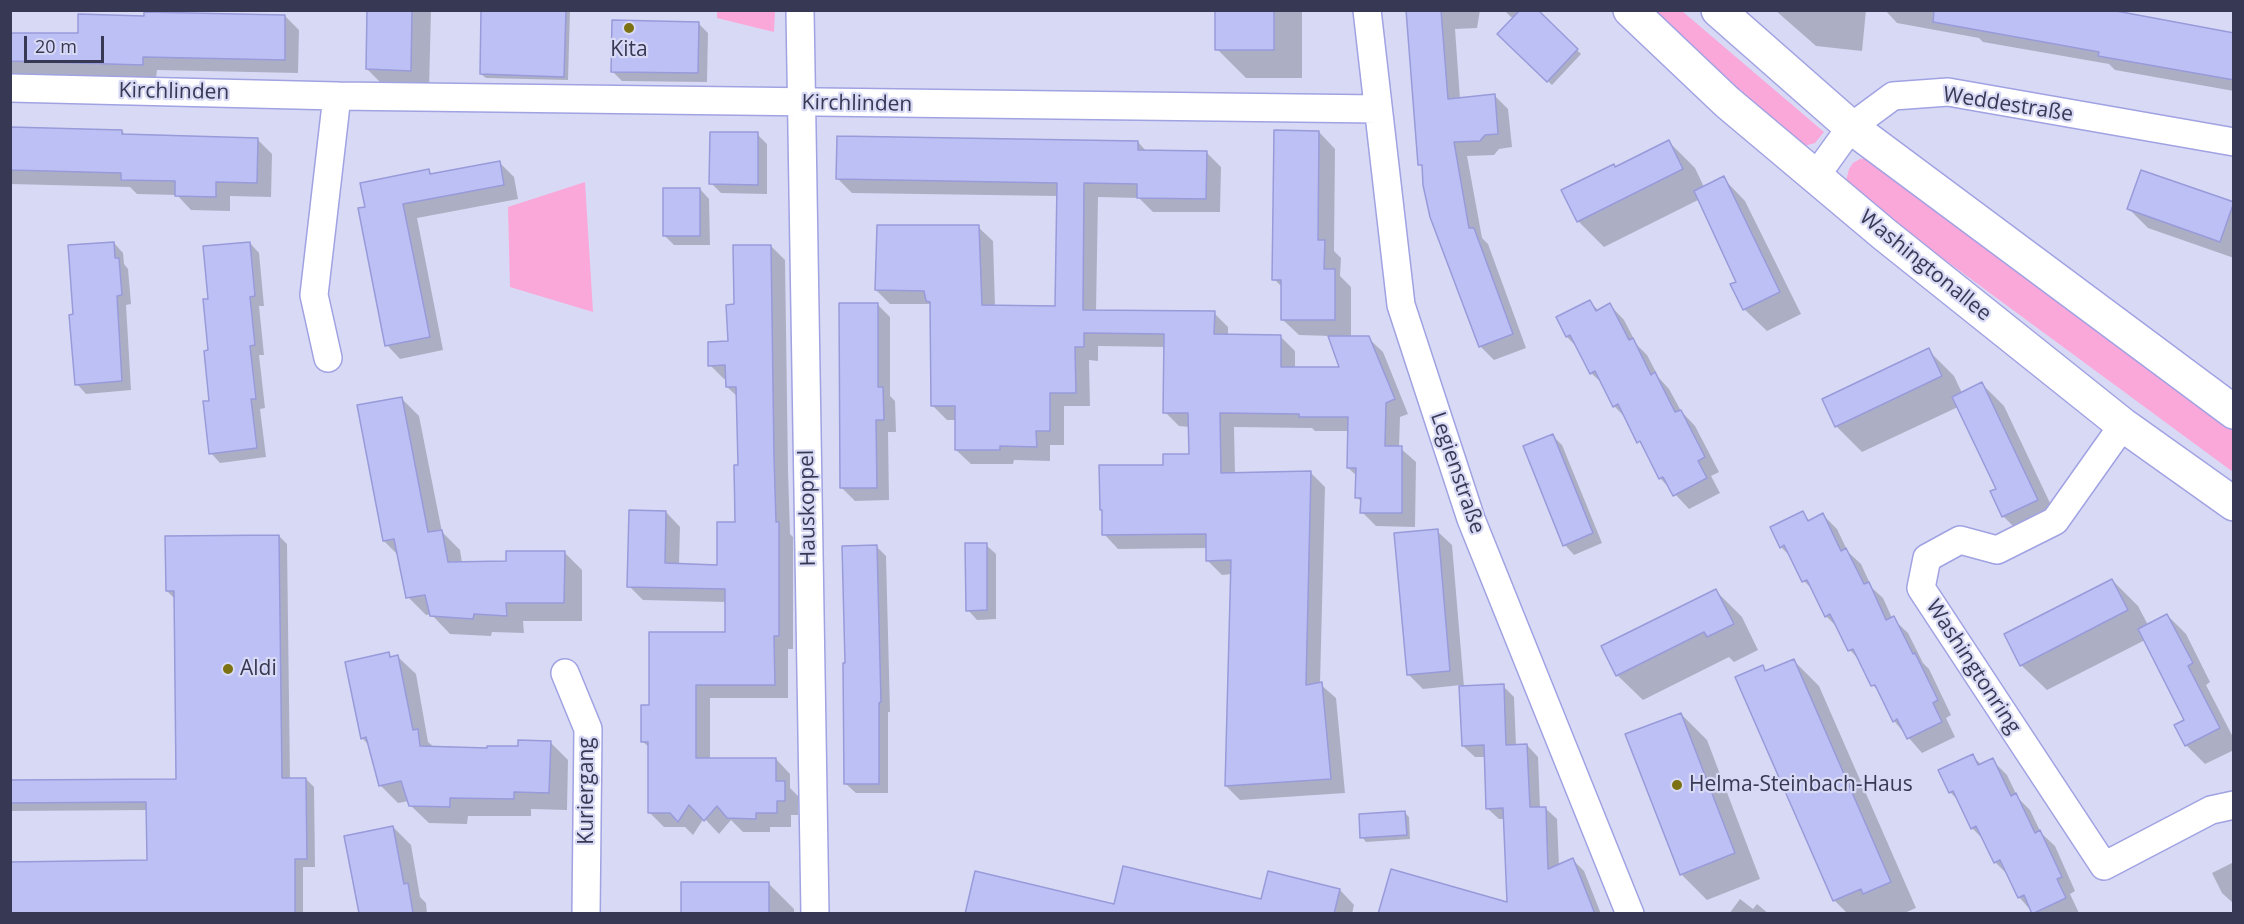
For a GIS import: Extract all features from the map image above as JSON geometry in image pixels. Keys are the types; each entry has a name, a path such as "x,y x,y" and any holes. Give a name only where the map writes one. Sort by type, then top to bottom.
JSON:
{"street":[{"name":"Hauskoppel","path":"800,10 815,914"},
{"name":"Legienstraße","path":"1367,10 1401,304 1471,519 1629,914"},
{"name":"Washingtonallee","path":"1630,10 1727,102 1815,177 2122,425 2234,504"},
{"path":"1718,10 1851,127 2234,412"},
{"name":"Kirchlinden","path":"10,88 337,96 1378,109"},
{"name":"Weddestraße","path":"1815,177 1851,127 1893,96 1948,92 2234,142"},
{"path":"328,358 314,295 337,96"},
{"name":"Washingtonring","path":"2122,425 2055,521 1997,550 1960,540 1927,558 1921,588 2104,866 2211,810 2234,805"},
{"name":"Kuriergang","path":"566,673 588,729 586,914"}],"shaded area":[{"path":"717,11 775,11 774,32 717,18"},
{"path":"1646,11 1682,11 1824,132 1815,143 1801,147"},
{"path":"1872,157 2049,294 2233,428 2233,472 1850,190 1845,185 1853,163"},
{"path":"585,182 593,312 510,287 508,207"}],"building":[{"path":"367,10 412,10 411,71 366,69"},
{"path":"481,10 566,10 564,77 480,74"},
{"path":"1215,10 1274,10 1274,50 1215,50"},
{"path":"1406,10 1441,10 1448,99 1495,94 1498,134 1485,135 1480,141 1454,142 1469,228 1474,228 1513,334 1479,347 1430,217 1423,185 1422,165 1418,165"},
{"path":"1520,10 1538,10 1578,49 1547,82 1497,34"},
{"path":"1934,10 2111,10 2234,33 2234,80 2098,56 2099,52 1933,22"},
{"path":"144,12 285,15 285,60 143,57 143,65 10,61 10,33 78,33 78,14 144,16"},
{"path":"612,20 699,22 698,73 611,72"},
{"path":"10,127 122,130 122,134 258,138 257,183 216,182 216,197 175,196 175,181 121,180 121,173 10,170"},
{"path":"1274,130 1319,131 1318,240 1325,240 1324,269 1335,269 1335,320 1281,320 1281,280 1272,280"},
{"path":"710,132 758,132 758,185 709,184"},
{"path":"837,136 1138,141 1138,150 1207,151 1206,199 1137,198 1137,184 1084,183 1083,310 1215,311 1214,334 1281,335 1281,367 1339,367 1328,336 1369,336 1395,399 1386,403 1385,446 1402,446 1402,513 1360,513 1361,498 1355,498 1356,468 1347,468 1348,417 1220,413 1221,473 1311,471 1306,685 1322,682 1331,779 1225,786 1231,560 1206,561 1206,534 1102,535 1099,465 1163,465 1163,454 1189,454 1188,413 1163,413 1164,334 1084,333 1084,347 1075,347 1076,393 1050,393 1050,431 1036,431 1037,447 1000,446 1000,450 955,450 955,406 931,406 930,302 926,301 924,291 875,290 877,225 979,225 982,305 1055,306 1057,183 836,179"},
{"path":"1669,140 1683,169 1577,222 1561,190 1614,164 1615,167"},
{"path":"500,161 504,185 403,204 430,337 385,346 358,208 365,207 360,183 429,169 430,174"},
{"path":"2141,170 2234,202 2220,242 2127,209"},
{"path":"1724,176 1780,292 1743,310 1730,284 1736,282 1694,191"},
{"path":"663,188 700,188 700,236 663,236"},
{"path":"114,242 115,258 119,258 122,295 117,296 122,381 75,385 69,315 73,314 68,245"},
{"path":"250,242 255,296 250,297 255,345 250,346 256,399 251,399 257,448 209,454 203,401 209,401 204,351 208,350 203,299 208,299 203,246"},
{"path":"733,245 771,245 774,456 776,522 779,522 779,636 774,636 775,685 696,685 696,758 776,758 776,781 785,781 785,801 777,801 777,813 756,813 756,819 727,818 717,806 704,821 689,805 678,822 670,813 648,813 648,742 641,742 641,705 649,705 649,632 725,632 725,589 627,587 629,510 666,511 665,563 717,565 717,522 735,522 734,465 738,465 736,387 726,387 725,365 708,366 708,342 728,341 726,305 734,304"},
{"path":"1590,300 1596,311 1610,303 1629,340 1633,338 1651,375 1655,372 1675,412 1681,410 1705,457 1698,461 1707,478 1673,496 1663,477 1659,479 1640,441 1637,443 1618,404 1613,407 1595,371 1590,374 1570,335 1566,337 1556,317"},
{"path":"839,303 878,303 878,387 883,387 884,420 876,420 877,488 840,488"},
{"path":"1929,348 1942,376 1835,427 1822,399"},
{"path":"1982,382 2038,500 2002,517 1990,491 1996,489 1952,397"},
{"path":"402,397 428,532 442,530 448,562 506,561 506,551 565,551 564,603 506,603 507,616 474,614 473,619 430,616 425,595 406,598 394,539 383,541 357,405"},
{"path":"1553,434 1593,533 1563,546 1523,446"},
{"path":"1803,511 1808,521 1823,513 1841,551 1846,548 1864,584 1869,582 1886,620 1894,616 1938,700 1933,703 1942,722 1907,739 1897,719 1893,722 1875,685 1871,686 1853,649 1848,651 1830,614 1825,617 1807,580 1802,582 1784,545 1780,548 1770,527"},
{"path":"1438,529 1450,671 1407,675 1394,533"},
{"path":"279,535 282,778 306,778 307,859 295,859 295,914 10,914 10,862 147,860 146,802 10,803 10,780 176,779 174,591 166,591 165,536"},
{"path":"965,543 987,543 987,610 966,611"},
{"path":"877,545 881,702 879,703 879,784 844,784 843,663 845,663 842,546"},
{"path":"2112,579 2128,610 2020,666 2004,634"},
{"path":"1716,589 1734,624 1707,637 1704,632 1616,676 1601,646"},
{"path":"2167,614 2193,663 2188,666 2220,728 2185,746 2174,725 2184,720 2138,629"},
{"path":"389,652 390,657 398,655 413,730 418,729 420,746 487,748 487,746 518,746 518,740 551,741 549,793 514,792 514,799 450,798 450,807 409,806 401,781 379,786 366,737 361,739 345,662"},
{"path":"1794,659 1891,882 1863,894 1861,889 1833,901 1735,677 1763,665 1765,671"},
{"path":"1504,684 1506,745 1527,744 1530,807 1546,807 1548,869 1573,858 1595,914 1378,914 1391,869 1507,902 1503,808 1486,809 1484,745 1462,746 1459,686"},
{"name":"Helma-Steinbach-Haus","path":"1681,713 1735,853 1680,875 1625,734"},
{"path":"1973,754 1978,765 1993,758 2011,796 2016,793 2035,833 2040,830 2062,877 2057,879 2066,898 2032,914 2024,895 2018,898 2000,860 1994,863 1976,826 1971,829 1953,791 1949,793 1938,770"},
{"path":"1405,811 1407,835 1360,838 1359,814"},
{"path":"393,826 404,884 408,883 413,913 359,913 344,836"},
{"path":"1123,866 1261,899 1268,871 1340,889 1334,914 965,914 975,871 1114,904"},
{"path":"681,882 769,882 769,914 681,914"}],"place":[{"name":"Kita","path":"629,28"},
{"name":"Aldi","path":"228,669"},
{"name":"Helma-Steinbach-Haus","path":"1677,785"}]}
